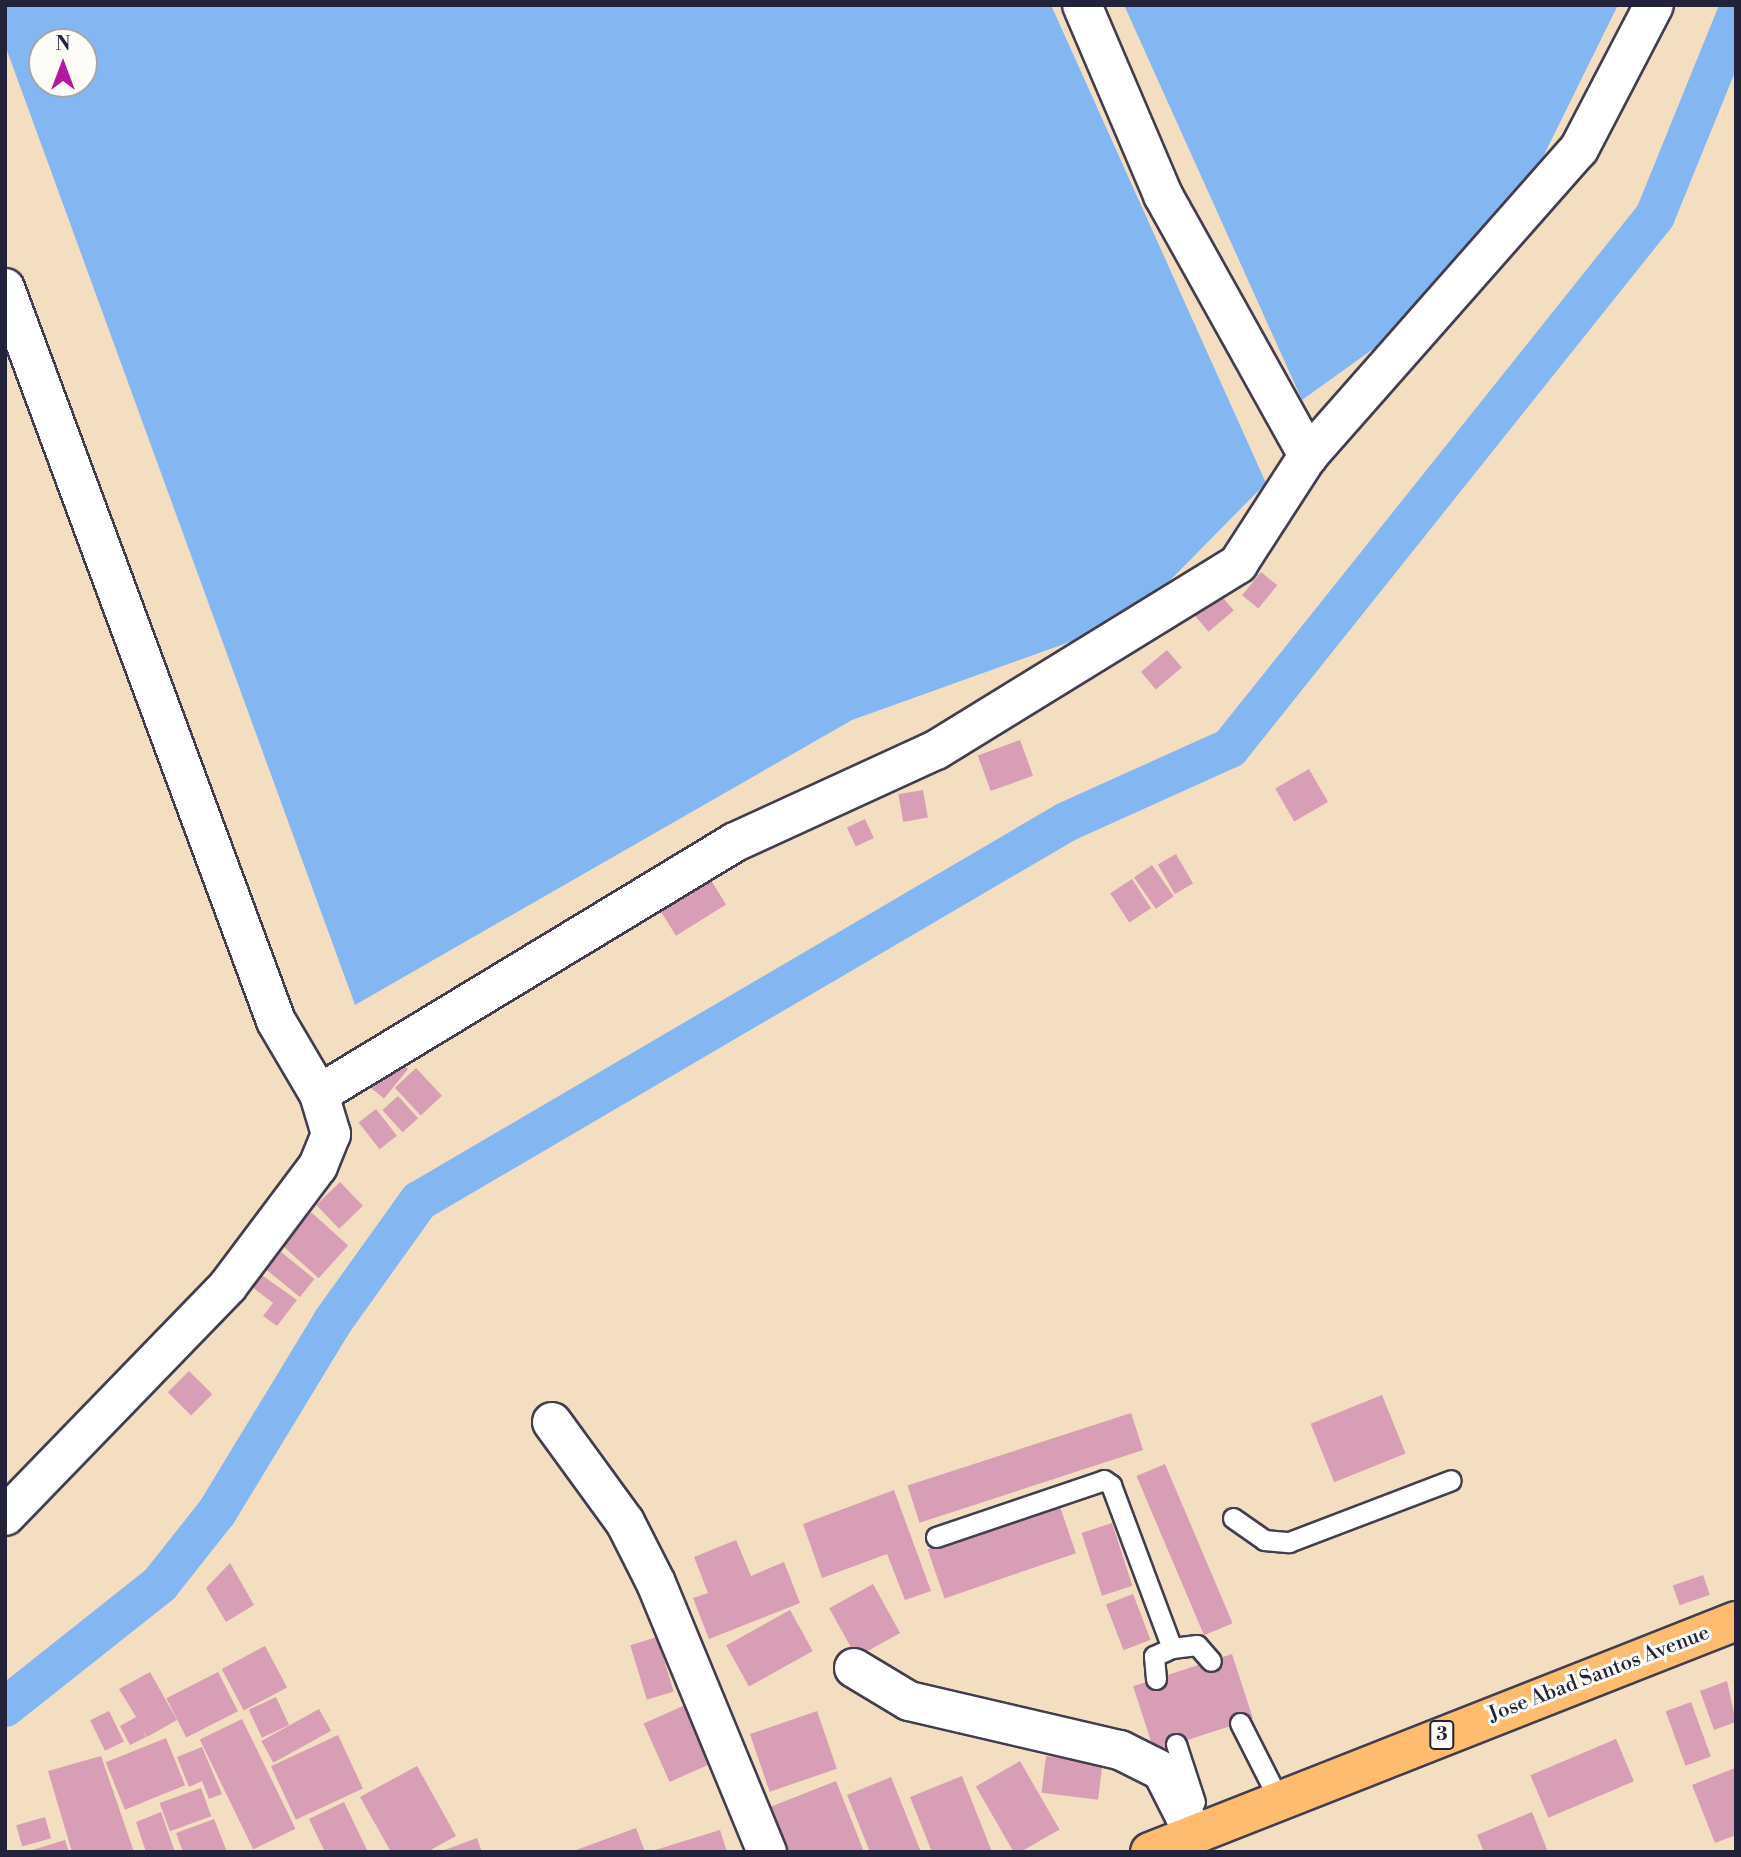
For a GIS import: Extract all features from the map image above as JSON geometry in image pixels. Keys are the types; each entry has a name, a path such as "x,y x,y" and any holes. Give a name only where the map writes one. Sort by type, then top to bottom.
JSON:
{"highway":[{"name":"Jose Abad Santos Avenue","path":"1155,1851 1736,1621"}],"street":[{"path":"1082,5 1163,195 1308,456"},
{"path":"319,1094 735,842 936,750 1238,564 1308,456 1579,149 1654,5"},
{"path":"5,288 276,1021 319,1094 331,1134 310,1177 228,1286 5,1516"},
{"path":"552,1422 625,1522 656,1583 767,1852"},
{"path":"854,1668 909,1701 1120,1750 1162,1771 1199,1832"}],"lane":[{"path":"936,1537 1104,1480 1111,1485 1172,1648"},
{"path":"1233,1518 1264,1540 1289,1542 1451,1480"},
{"path":"1156,1679 1154,1656 1172,1648 1196,1645 1211,1661"},
{"path":"1240,1723 1279,1800"},
{"path":"1176,1744 1199,1832"}],"water":[{"path":"5,5 1051,5 1266,483 1131,620 852,720 355,1005 5,45"},
{"path":"1124,5 1618,5 1539,165 1387,339 1302,400"}],"building":[{"path":"1261,572 1277,585 1258,609 1242,595"},
{"path":"1219,593 1234,611 1209,632 1194,614"},
{"path":"1167,650 1182,668 1156,689 1141,672"},
{"path":"1020,740 1033,776 991,791 978,755"},
{"path":"1309,769 1328,802 1294,821 1275,788"},
{"path":"923,790 928,818 903,822 898,794"},
{"path":"865,819 874,838 856,846 847,827"},
{"path":"1176,854 1193,883 1175,894 1158,864"},
{"path":"1152,865 1174,896 1156,909 1134,878"},
{"path":"707,874 726,905 676,936 657,905"},
{"path":"1132,879 1151,908 1129,923 1110,893"},
{"path":"387,1052 408,1069 384,1099 363,1082"},
{"path":"416,1068 442,1096 421,1116 395,1088"},
{"path":"398,1096 418,1118 402,1132 382,1110"},
{"path":"376,1109 397,1136 380,1149 359,1123"},
{"path":"340,1182 363,1206 339,1229 316,1205"},
{"path":"311,1212 348,1245 319,1278 282,1245"},
{"path":"281,1252 314,1279 300,1297 267,1270"},
{"path":"256,1271 297,1300 277,1326 263,1316 273,1303 247,1283"},
{"path":"189,1371 212,1394 191,1416 168,1392"},
{"path":"1382,1395 1406,1453 1334,1482 1311,1424"},
{"path":"1131,1413 1143,1450 920,1523 908,1486"},
{"path":"1165,1464 1233,1623 1204,1635 1136,1476"},
{"path":"894,1490 931,1591 905,1600 887,1554 822,1578 803,1524"},
{"path":"1059,1504 1076,1553 945,1598 928,1549"},
{"path":"1112,1523 1132,1586 1102,1596 1082,1533"},
{"path":"736,1540 751,1576 784,1562 800,1603 709,1639 693,1598 708,1593 694,1557"},
{"path":"230,1563 254,1605 226,1622 206,1588"},
{"path":"1703,1575 1710,1595 1680,1605 1673,1585"},
{"path":"873,1584 900,1633 856,1657 829,1608"},
{"path":"1133,1594 1151,1640 1123,1650 1106,1604"},
{"path":"790,1610 813,1651 749,1686 726,1645"},
{"path":"657,1637 674,1692 647,1700 630,1645"},
{"path":"265,1646 287,1687 244,1711 222,1669"},
{"path":"1232,1654 1253,1719 1154,1751 1133,1686"},
{"path":"150,1672 177,1720 147,1737 143,1730 146,1737 130,1745 120,1726 136,1717 119,1689"},
{"path":"218,1672 238,1711 186,1738 166,1698"},
{"path":"1727,1681 1736,1722 1714,1730 1700,1691"},
{"path":"276,1697 289,1725 262,1738 249,1710"},
{"path":"692,1702 718,1760 670,1782 644,1724"},
{"path":"1691,1702 1711,1757 1685,1766 1666,1711"},
{"path":"319,1709 331,1731 273,1763 261,1741"},
{"path":"109,1711 124,1742 105,1751 90,1720"},
{"path":"817,1711 837,1769 770,1792 750,1734"},
{"path":"242,1719 295,1829 253,1849 200,1740"},
{"path":"338,1735 363,1788 296,1820 271,1766"},
{"path":"166,1738 185,1785 125,1810 106,1762"},
{"path":"1616,1739 1634,1781 1548,1818 1530,1775"},
{"path":"202,1747 222,1794 209,1799 202,1781 189,1787 177,1757"},
{"path":"101,1756 134,1852 72,1852 48,1771"},
{"path":"1046,1756 1103,1763 1098,1800 1041,1793"},
{"path":"1020,1761 1060,1829 1020,1852 1014,1852 976,1786"},
{"path":"417,1766 456,1836 427,1852 391,1852 360,1797"},
{"path":"1735,1768 1736,1835 1715,1843 1692,1785"},
{"path":"962,1776 992,1852 932,1852 910,1797"},
{"path":"891,1777 921,1852 870,1852 847,1795"},
{"path":"836,1781 864,1852 788,1852 770,1807"},
{"path":"201,1788 211,1816 170,1831 160,1803"},
{"path":"344,1802 368,1852 325,1852 309,1819"},
{"path":"161,1812 175,1852 146,1852 136,1822"},
{"path":"1532,1812 1548,1852 1484,1852 1477,1835"},
{"path":"45,1817 51,1838 22,1846 16,1825"},
{"path":"214,1819 227,1852 183,1852 176,1833"},
{"path":"636,1828 645,1852 576,1852 576,1850"},
{"path":"720,1830 727,1852 652,1852 652,1851"},
{"path":"477,1838 482,1852 442,1852 442,1851"},
{"path":"65,1840 69,1852 29,1852 29,1851"}],"waterway":[{"path":"5,1707 160,1584 217,1512 333,1321 419,1201 1066,822 1230,748 1655,216 1736,17"}]}
